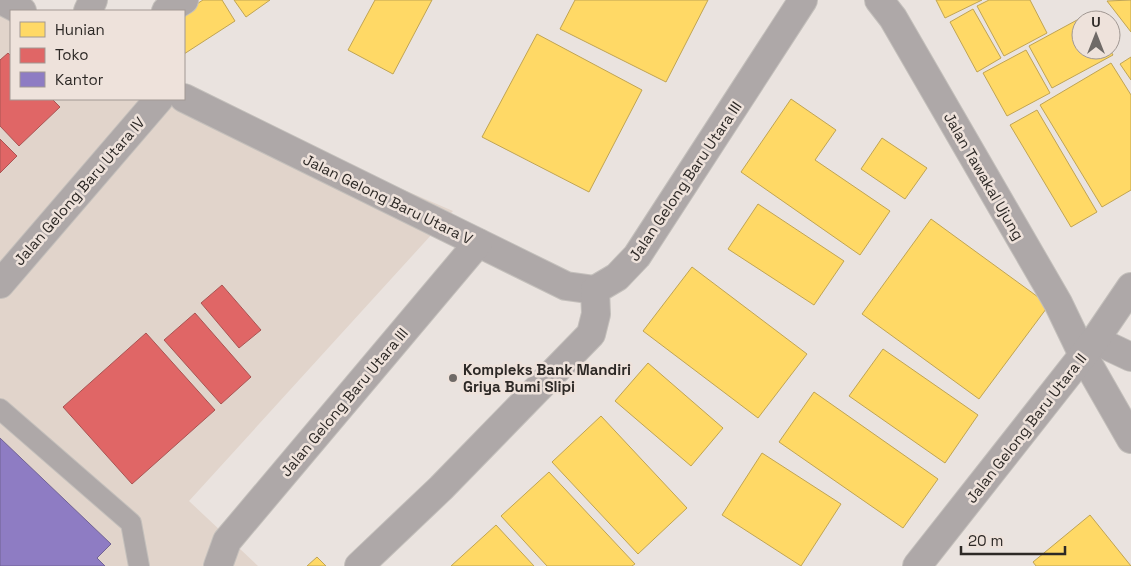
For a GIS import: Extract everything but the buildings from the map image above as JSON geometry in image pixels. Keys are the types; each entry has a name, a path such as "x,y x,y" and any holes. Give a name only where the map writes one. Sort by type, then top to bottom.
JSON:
{"street":[{"path":"1,0 20,10"},
{"path":"168,10 184,0"},
{"name":"Jalan Gelong Baru Utara III","path":"595,290 617,277 637,256 803,0"},
{"name":"Jalan Tawakal Ujung","path":"879,0 893,18 1058,303 1090,347 1131,439"},
{"name":"Jalan Gelong Baru Utara V","path":"185,98 566,286 595,290"},
{"name":"Jalan Gelong Baru Utara IV","path":"0,284 158,100"},
{"name":"Jalan Gelong Baru Utara III","path":"218,566 227,541 478,244"},
{"name":"Jalan Gelong Baru Utara II","path":"918,566 1090,347 1131,287"},
{"path":"359,566 441,488 591,334 596,314 595,290"},
{"path":"1090,347 1131,357"}],"lane":[{"path":"0,410 131,523 139,566"}],"shaded area":[{"path":"0,0 18,0 36,10 10,10 10,100 185,99 223,112 453,211 189,501 258,566 0,566"}],"place":[{"name":"Kompleks Bank Mandiri Griya Bumi Slipi","path":"453,378"}]}
